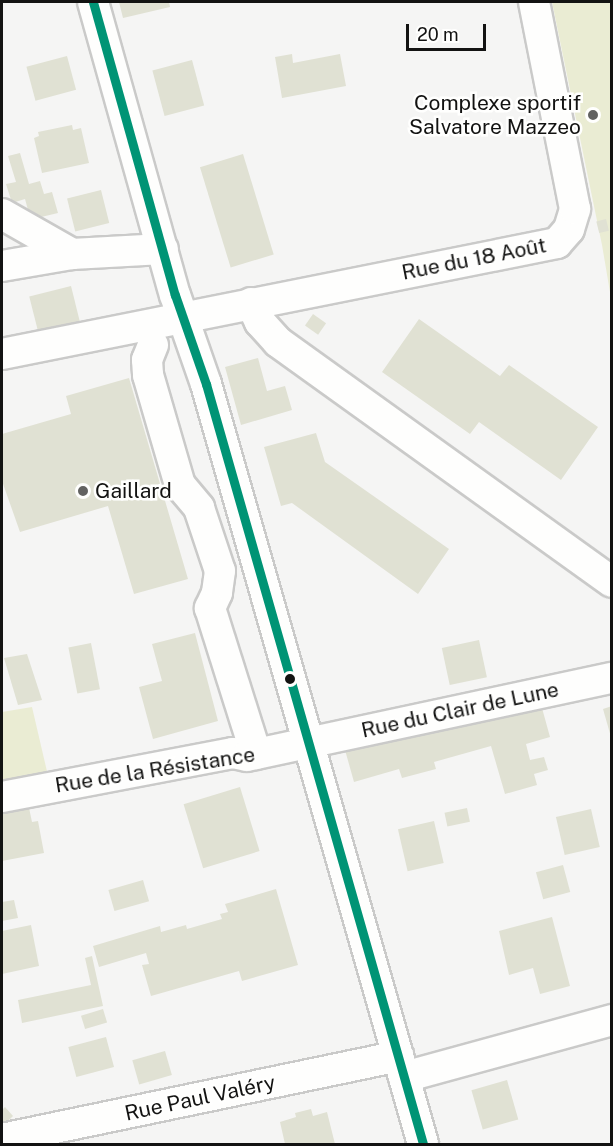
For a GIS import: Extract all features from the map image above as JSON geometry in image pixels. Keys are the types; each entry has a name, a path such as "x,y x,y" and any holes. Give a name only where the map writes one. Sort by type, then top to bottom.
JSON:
{"street":[{"path":"93,2 163,249 207,384 423,1144"},
{"name":"Rue du 18 Août","path":"2,354 251,303 550,246 561,240 573,223 574,202 534,2"},
{"path":"2,214 72,254"},
{"path":"2,266 72,254 163,249"},
{"path":"251,303 260,322 278,342 612,582"},
{"path":"153,345 147,360 147,375 180,485 199,508 220,571 217,593 210,608 256,754"},
{"name":"Rue du Clair de Lune","path":"309,743 612,678"},
{"name":"Rue de la Résistance","path":"2,797 232,753 256,754 309,743"},
{"name":"Rue Paul Valéry","path":"2,1139 401,1067 612,1020"}],"green space":[{"name":"Complexe sportif Salvatore Mazzeo","path":"552,2 611,2 611,298 602,245"},
{"path":"32,707 49,780 2,788 2,712"}],"building":[{"path":"119,2 169,2 170,7 123,18"},
{"path":"292,54 293,63 340,54 346,86 282,98 275,57"},
{"path":"67,56 76,90 35,101 26,67"},
{"path":"192,60 204,105 165,116 152,71"},
{"path":"72,125 73,130 81,128 89,163 42,173 34,138 39,136 38,132"},
{"path":"20,153 29,184 40,181 44,194 52,192 58,213 37,218 28,210 25,199 12,203 6,184 16,182 8,156"},
{"path":"243,154 274,254 231,268 200,167"},
{"path":"101,190 109,223 75,231 67,198"},
{"path":"606,219 609,231 599,233 596,221"},
{"path":"71,286 80,322 38,332 29,296"},
{"path":"313,314 326,323 318,335 305,325"},
{"path":"419,319 500,376 509,365 598,427 561,480 479,422 470,434 382,372"},
{"path":"258,358 267,391 285,386 292,410 241,425 225,367"},
{"name":"Gaillard","path":"129,378 188,579 134,594 108,506 20,532 2,481 2,434 71,414 66,396"},
{"path":"316,433 325,462 449,549 418,594 292,503 281,506 264,447"},
{"path":"195,633 218,721 153,739 139,687 162,681 152,644"},
{"path":"479,640 487,677 450,685 442,648"},
{"path":"91,643 100,689 77,694 68,647"},
{"path":"27,654 42,700 18,705 4,658"},
{"path":"516,706 518,714 542,708 550,737 526,744 530,760 544,757 548,770 534,774 537,785 505,794 491,746 434,762 436,769 402,778 399,769 354,782 345,750"},
{"path":"612,706 612,737 611,737 603,709"},
{"path":"240,787 260,851 203,868 184,804"},
{"path":"28,803 32,822 38,821 44,853 2,861 2,804"},
{"path":"467,808 470,822 447,826 445,813"},
{"path":"591,809 600,847 565,855 556,817"},
{"path":"434,821 444,863 408,871 398,829"},
{"path":"563,865 570,892 543,899 536,872"},
{"path":"143,880 149,901 114,911 108,890"},
{"path":"276,889 298,965 242,981 239,971 151,996 142,965 149,964 146,953 99,967 93,946 160,926 161,932 186,925 187,929 222,919 220,914 228,912 225,904"},
{"path":"14,900 18,918 2,921 2,902"},
{"path":"552,917 570,986 540,994 533,968 509,975 499,931"},
{"path":"31,925 39,966 2,974 2,931"},
{"path":"92,956 103,1006 22,1023 18,1000 91,985 85,958"},
{"path":"103,1009 107,1022 85,1029 81,1016"},
{"path":"106,1037 114,1067 76,1077 68,1047"},
{"path":"165,1051 172,1075 139,1084 132,1060"},
{"path":"507,1080 518,1119 483,1130 471,1090"},
{"path":"5,1107 13,1116 2,1127 2,1110"},
{"path":"311,1109 313,1116 327,1112 335,1144 285,1144 280,1122 296,1117 295,1113"}],"transit line":[{"path":"93,2 175,295 206,384 423,1144"}],"place":[{"name":"Complexe sportif Salvatore Mazzeo","path":"593,115"},
{"name":"Gaillard","path":"83,491"}]}
